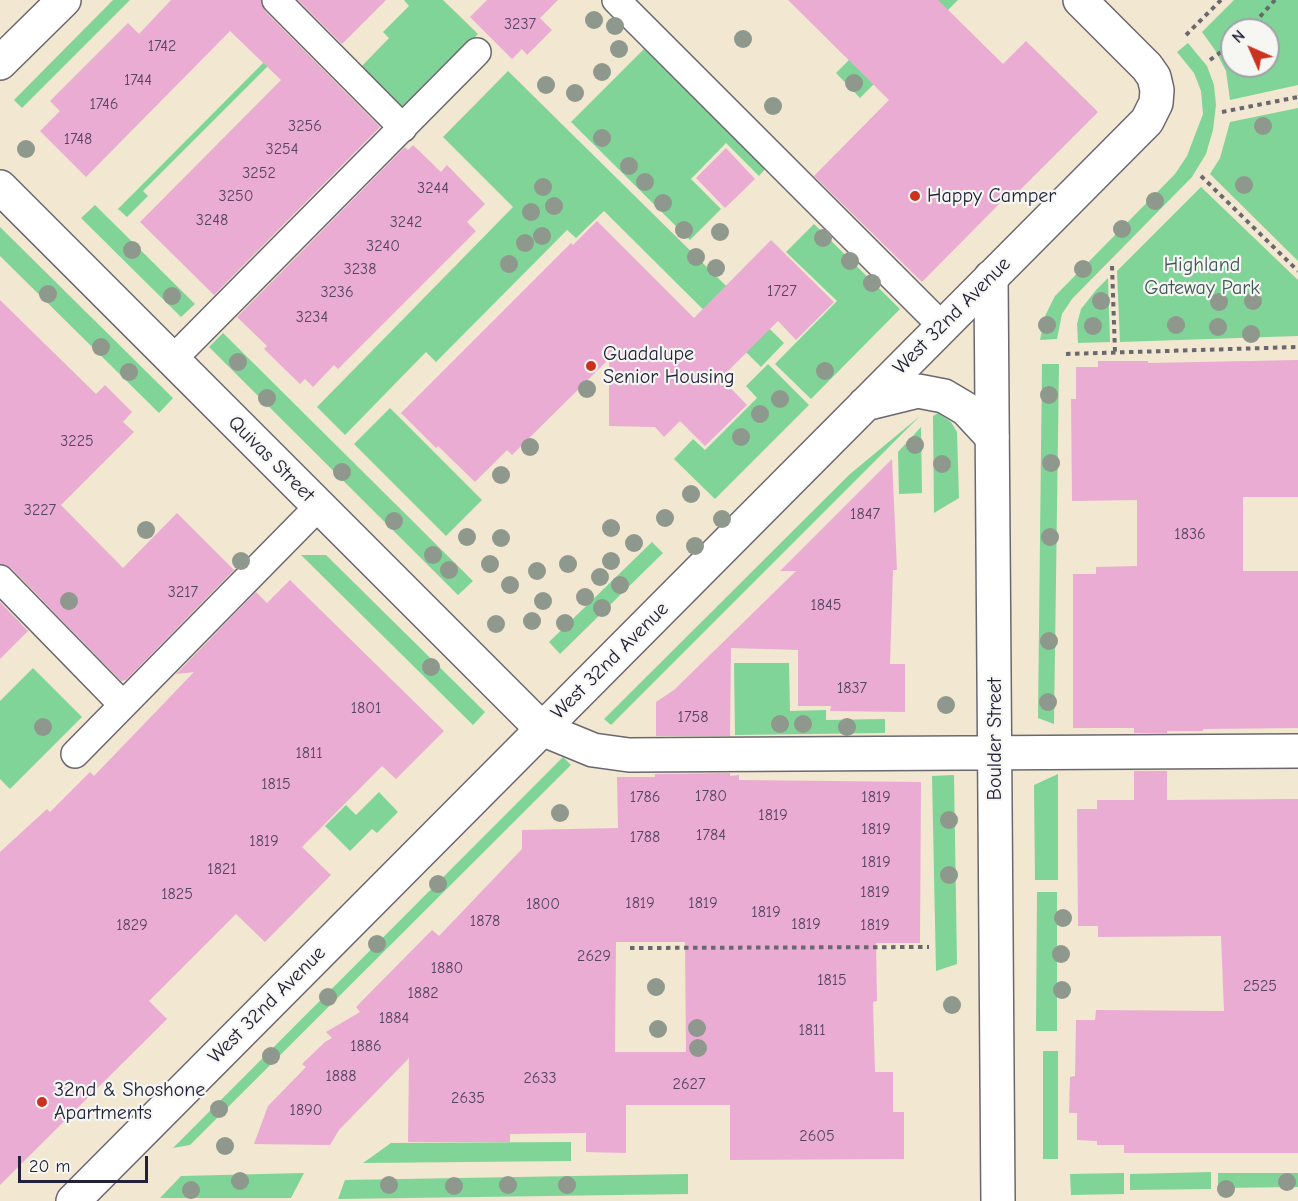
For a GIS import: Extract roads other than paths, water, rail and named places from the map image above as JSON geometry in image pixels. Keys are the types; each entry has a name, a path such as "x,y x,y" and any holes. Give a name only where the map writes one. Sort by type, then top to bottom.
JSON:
{"street":[{"path":"0,63 64,0"},
{"name":"West 32nd Avenue","path":"72,1201 1147,121 1156,103 1157,90 1154,77 1147,67 1080,0"},
{"name":"Quivas Street","path":"0,187 542,729"},
{"name":"Boulder Street","path":"991,277 998,1201"},
{"path":"865,404 918,391 944,396 966,409 992,437"},
{"path":"542,729 593,750 629,755 1298,751"}],"lane":[{"path":"276,0 403,128"},
{"path":"616,0 942,326"},
{"path":"172,360 477,52"},
{"path":"75,754 319,506"},
{"path":"0,579 123,705"}],"place":[{"name":"Happy Camper","path":"915,196"},
{"name":"Guadalupe Senior Housing","path":"591,366"},
{"name":"32nd & Shoshone Apartments","path":"42,1102"}],"park label":[{"name":"Highland Gateway Park","path":"1202,276"}]}
